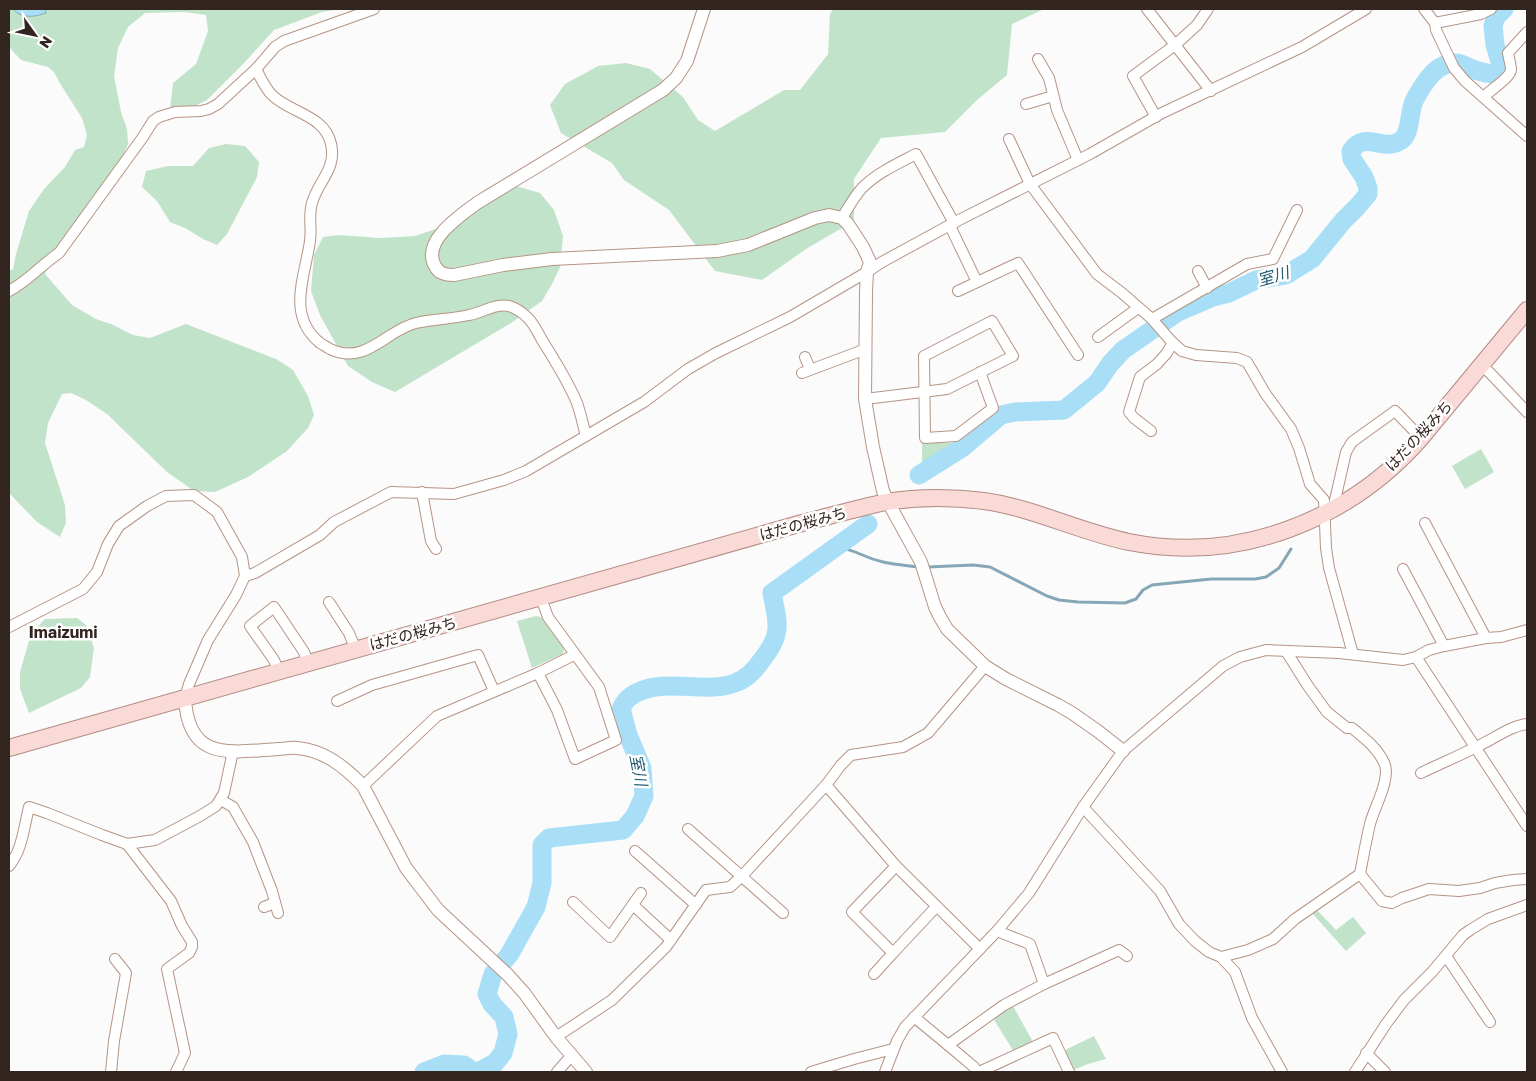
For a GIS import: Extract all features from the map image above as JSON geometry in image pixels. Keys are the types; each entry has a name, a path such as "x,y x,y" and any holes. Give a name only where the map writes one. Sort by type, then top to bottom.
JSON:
{"main road":[{"name":"はだの桜みち","path":"9,748 802,523 888,502 921,499 985,501 1016,508 1096,534 1131,542 1188,547 1232,545 1266,537 1307,523 1329,512 1370,486 1408,453 1527,310"}],"street":[{"path":"9,291 19,286 59,253 143,137 152,121 175,112 209,109 218,104 256,69 275,47 284,41 374,9"},
{"path":"704,9 687,61 676,78 663,90 477,203 456,219 441,233 436,242 432,251 434,265 439,272 446,275 454,275 503,264 552,259 717,251 748,245 815,218 829,215 842,218 863,247 870,262 867,272 865,399 883,491 921,562 940,617 947,629 985,666 1006,679 1058,705 1099,732 1122,751"},
{"path":"1147,9 1211,91"},
{"path":"1156,116 1134,76 1175,45 1197,25 1208,9"},
{"path":"244,576 255,573 320,534 334,522 391,492 454,494 504,480 526,471 644,402 688,369 716,353 790,317 882,262 1078,160 1156,116 1302,47 1366,9"},
{"path":"1424,9 1435,23 1436,30 1454,68 1465,81 1527,136"},
{"path":"1435,23 1481,14 1491,9"},
{"path":"1484,97 1510,75 1508,53 1527,32"},
{"path":"1038,59 1049,78 1057,110 1078,160"},
{"path":"256,69 271,94 313,119 325,130 331,143 333,159 329,171 315,194 310,213 310,240 301,283 300,298 303,324 320,344 337,352 349,354 370,349 416,323 472,315 496,306 508,306 518,310 528,318 560,369 577,404 586,436"},
{"path":"1026,104 1054,96"},
{"path":"1009,139 1030,184 1097,274 1153,320 1173,343 1182,350 1196,355 1237,358 1247,362 1291,429 1300,448 1310,484 1324,500 1329,512"},
{"path":"842,218 855,197 878,174 916,154 952,224 977,282"},
{"path":"1153,320 1247,264 1273,259 1287,240 1297,210"},
{"path":"958,291 1018,264 1078,355"},
{"path":"1198,271 1207,288"},
{"path":"1098,338 1138,308"},
{"path":"865,399 923,392 947,389 980,372 1012,356 992,321 924,356 923,392 925,438 956,436 994,408 980,372"},
{"path":"1151,432 1129,412 1140,377 1157,364 1173,343"},
{"path":"805,357 806,371 866,349"},
{"path":"1481,365 1527,412"},
{"path":"1353,654 1329,568 1326,548 1329,512 1346,452 1352,442 1396,411 1421,438"},
{"path":"422,492 431,545"},
{"path":"9,627 83,589 97,572 108,544 119,526 147,506 166,496 194,496 217,512 242,557 244,576 236,595 208,640 189,684 185,698 186,711 188,722 195,736 205,745 219,751 297,748 309,750 340,764 363,786 406,868 438,910 508,975 586,1072"},
{"path":"1425,523 1486,638"},
{"path":"1403,568 1444,646"},
{"path":"538,673 557,710 575,759 616,740 599,687 548,617 541,598"},
{"path":"329,602 349,633 356,650"},
{"path":"279,671 274,660 250,626 274,607 304,652 308,663"},
{"path":"885,1072 893,1049 904,1027 997,931 1029,893 1083,807 1122,751 1223,666 1240,657 1266,650 1353,654 1396,660 1416,657 1444,646 1501,637 1527,630"},
{"path":"1221,957 1248,950 1273,939 1295,919 1360,874 1370,823 1385,781 1386,767 1380,754 1366,739 1352,728 1347,728 1327,712 1286,651"},
{"path":"337,701 372,685 478,655 494,691"},
{"path":"363,786 438,716 538,673 574,655"},
{"path":"1416,657 1527,826"},
{"path":"556,1037 612,1000 666,947 706,890 730,886 742,876 826,785 851,755 903,747 928,733 985,666"},
{"path":"1421,773 1433,772 1502,734 1527,724"},
{"path":"9,866 15,859 20,847 29,808 47,813 127,844 155,840 216,806 224,793 233,751"},
{"path":"826,785 896,866 980,949"},
{"path":"221,800 233,807 253,842 264,869 277,908 264,907"},
{"path":"1083,807 1160,891 1179,924 1209,952 1221,957 1235,972 1252,1018 1282,1072"},
{"path":"688,829 783,913"},
{"path":"127,844 171,901 182,926 192,942 189,953 167,969 185,1053 176,1072"},
{"path":"635,851 696,904"},
{"path":"893,953 852,912 896,866"},
{"path":"1360,874 1382,901 1392,903 1429,889 1459,891 1527,879"},
{"path":"573,902 586,920 610,937 641,893"},
{"path":"633,905 671,940"},
{"path":"1355,1072 1366,1053 1404,1000 1470,930 1488,919 1527,905"},
{"path":"874,974 936,907"},
{"path":"997,931 1030,944 1044,984"},
{"path":"948,1045 1004,1005 1044,984 1119,950 1127,956"},
{"path":"1446,956 1490,1022"},
{"path":"111,1072 114,1041 126,974 115,959"},
{"path":"914,1018 978,1072 1052,1038 1069,1072"},
{"path":"811,1072 893,1049"},
{"path":"1366,1053 1385,1072"},
{"path":"557,1072 572,1056"}],"green space":[{"path":"9,9 28,16 46,13 45,9 340,9 322,12 274,30 207,100 193,107 170,110 173,83 196,64 208,31 206,15 184,12 145,13 128,27 118,48 114,76 121,112 127,129 128,144 104,198 89,220 68,231 45,274 72,305 96,319 133,335 150,338 186,324 276,359 293,370 308,396 314,415 308,428 287,451 248,477 215,492 194,491 167,472 107,414 86,400 71,393 62,394 48,423 45,443 65,505 66,523 60,537 37,522 9,493 9,271 13,269 29,211 44,189 65,167 75,150 84,147 87,135 82,118 54,72 48,67 21,60 9,47"},
{"path":"833,9 1044,9 1012,24 1007,75 977,100 945,132 881,138 854,179 854,221 806,249 762,280 715,271 669,210 624,180 612,163 561,133 550,105 565,84 598,66 626,63 650,69 683,97 698,120 715,131 784,90 800,90 828,54 830,14"},
{"path":"226,144 245,146 259,162 257,177 227,234 217,245 170,222 157,201 142,187 146,171 168,166 193,166 209,148"},
{"path":"509,184 540,193 554,210 563,236 560,267 542,301 511,323 395,392 372,382 348,366 320,315 311,291 314,255 323,237 339,235 380,238 415,236 447,225 487,188"},
{"path":"922,443 953,443 924,465 922,463"},
{"path":"1481,449 1494,472 1465,489 1452,466"},
{"path":"536,616 541,617 564,649 563,654 532,668 517,621"},
{"path":"77,618 87,626 94,648 90,677 81,688 29,713 20,689 20,672 31,634 45,619"},
{"path":"1317,910 1336,930 1353,917 1366,933 1346,951 1312,913"},
{"path":"1013,1006 1033,1042 1014,1052 993,1018"},
{"path":"1094,1036 1106,1059 1073,1070 1065,1052 1067,1049"}],"water":[{"path":"13,9 45,9 46,13 24,16"}],"waterway":[{"name":"室川","path":"919,475 962,448 1001,415 1015,412 1064,410 1097,383 1110,364 1123,350 1178,312 1213,297 1229,293 1256,280 1286,275 1312,259 1368,194 1364,177 1352,159 1351,151 1356,145 1362,142 1393,144 1404,138 1415,99 1422,86 1442,66 1458,63 1486,73 1500,73 1501,65 1495,45 1493,26 1496,17 1504,9"},
{"name":"室川","path":"478,1072 495,1063 503,1053 508,1034 504,1017 492,1004 487,994 493,974 509,955 536,907 542,883 542,845 549,838 623,830 635,816 644,796 642,768 628,735 621,709 625,702 641,691 654,687 723,686 735,683 746,677 756,668 768,652 776,636 777,621 772,593 868,524"},
{"path":"838,545 882,562 918,567"},
{"path":"928,567 973,565 990,567 1047,596 1059,600 1125,603 1136,599 1143,590 1152,585 1211,579 1255,579 1266,577 1279,568 1291,549"},
{"name":"室川","path":"424,1072 444,1064 464,1065 474,1072"}],"district":[{"name":"Imaizumi","path":"63,632"}]}
